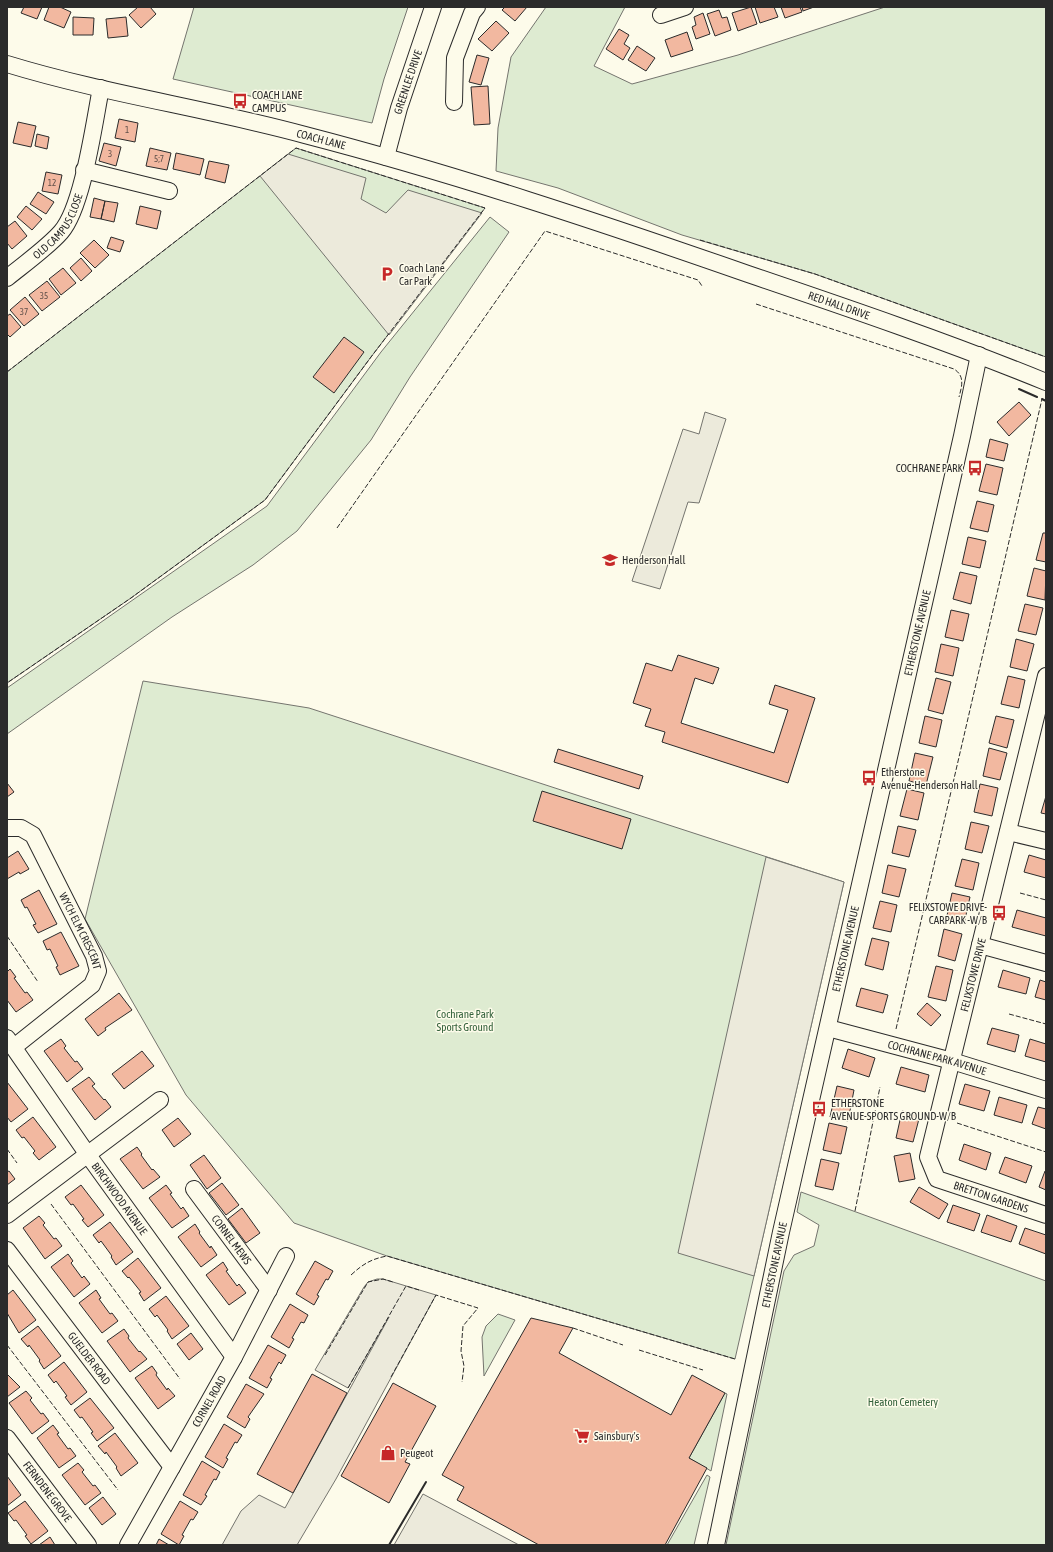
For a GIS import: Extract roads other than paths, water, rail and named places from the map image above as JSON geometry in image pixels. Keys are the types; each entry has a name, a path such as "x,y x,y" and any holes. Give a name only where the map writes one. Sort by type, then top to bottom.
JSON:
{"street":[{"name":"GREENLEE DRIVE","path":"386,157 399,108 433,7"},
{"path":"454,102 455,58 472,13 476,7"},
{"path":"661,15 685,7"},
{"name":"COACH LANE","path":"7,64 101,88 230,116 386,157 573,213 630,233"},
{"name":"OLD CAMPUS CLOSE","path":"10,270 61,232 70,216 80,194 101,88"},
{"path":"84,170 169,191"},
{"name":"RED HALL DRIVE","path":"630,233 979,355 1046,382"},
{"name":"ETHERSTONE AVENUE","path":"716,1545 781,1232 962,436 979,355"},
{"name":"FELIXSTOWE DRIVE","path":"937,1179 928,1157 1008,832 1041,718 1046,676"},
{"name":"WYCH ELM CRESCENT","path":"7,828 21,828 33,835 94,956 98,971 92,985 10,1043"},
{"path":"1008,832 1046,841"},
{"path":"980,945 1046,963"},
{"name":"COCHRANE PARK AVENUE","path":"828,1028 952,1061 1046,1090"},
{"name":"BIRCHWOOD AVENUE","path":"10,1043 88,1155 234,1357"},
{"path":"7,1215 160,1100"},
{"name":"BRETTON GARDENS","path":"937,1179 1046,1215"},
{"name":"CORNEL MEWS","path":"194,1189 269,1290"},
{"name":"GUELDER ROAD","path":"7,1250 172,1467"},
{"name":"CORNEL ROAD","path":"128,1545 234,1357 286,1256"},
{"name":"FERNDENE GROVE","path":"7,1438 88,1545"}],"place":[{"name":"COACH LANE CAMPUS","path":"240,101"},
{"name":"Coach Lane Car Park","path":"387,274"},
{"name":"COCHRANE PARK","path":"975,468"},
{"name":"Henderson Hall","path":"610,560"},
{"name":"Etherstone Avenue-Henderson Hall","path":"869,778"},
{"name":"FELIXSTOWE DRIVE- CARPARK -W/B","path":"999,913"},
{"name":"ETHERSTONE AVENUE-SPORTS GROUND-W/B","path":"819,1109"},
{"name":"Sainsbury's","path":"582,1436"},
{"name":"Peugeot","path":"388,1453"}],"park label":[{"name":"Cochrane Park Sports Ground","path":"465,1020"},
{"name":"Heaton Cemetery","path":"903,1402"}]}
